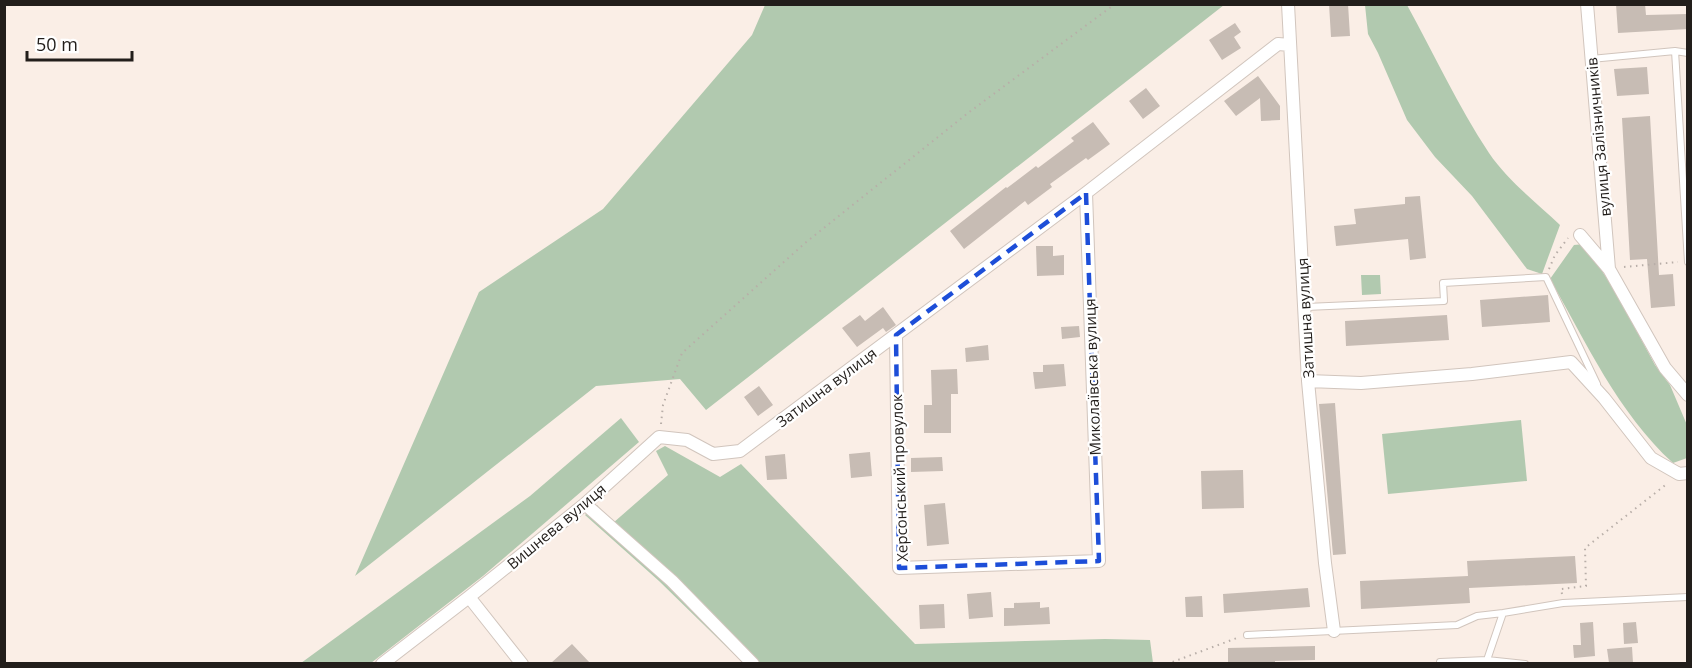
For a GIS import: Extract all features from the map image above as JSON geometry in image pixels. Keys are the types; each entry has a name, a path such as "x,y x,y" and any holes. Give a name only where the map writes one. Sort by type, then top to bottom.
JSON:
{"street":[{"name":"Затишна вулиця","path":"1288,4 1306,307 1308,381 1324,562 1334,630"},
{"name":"вулиця Залізничників","path":"1587,4 1609,269"},
{"name":"Затишна вулиця","path":"659,437 687,440 712,454 740,451 1086,194 1278,44 1290,45"},
{"name":"Миколаївська вулиця","path":"1086,194 1099,561"},
{"path":"1580,235 1609,269 1665,368 1688,395"},
{"name":"Херсонський провулок","path":"896,335 899,568 1099,561"},
{"path":"1308,381 1362,383 1472,374 1571,362 1604,398 1651,458 1683,474"},
{"name":"Вишнева вулиця","path":"382,663 585,504 659,437"},
{"path":"585,504 672,581 753,663"},
{"path":"469,597 522,663"}],"lane":[{"path":"1675,51 1687,262"},
{"path":"1592,59 1675,51 1688,52"},
{"path":"1306,307 1443,301 1443,283 1546,277 1604,398"},
{"path":"1247,635 1457,625 1477,616 1563,603 1688,597"},
{"path":"1487,660 1503,613"},
{"path":"1440,662 1487,660 1525,663"}],"path":[{"path":"659,437 663,405 682,353 823,229 968,113 1115,4"},
{"path":"1546,277 1555,255 1570,236 1580,235"},
{"path":"1609,269 1687,262"},
{"path":"1563,603 1561,588 1586,586 1585,548 1683,474"},
{"path":"1167,663 1247,635"}],"highlighted area":[{"path":"1086,193 1099,561 899,568 896,335"}],"green space":[{"path":"765,5 1224,5 706,410 680,379 596,386 355,576 479,292 603,209 752,35"},
{"path":"1365,5 1407,5 1489,153 1513,182 1560,225 1542,274 1527,269 1472,196 1435,157 1407,120 1368,34"},
{"path":"1584,244 1614,289 1655,365 1670,385 1687,425 1687,458 1673,463 1636,422 1604,376 1550,279 1574,245"},
{"path":"1361,275 1380,275 1381,294 1362,295"},
{"path":"621,418 639,442 483,576 371,663 301,663 530,496"},
{"path":"1521,420 1527,481 1388,494 1382,434"},
{"path":"665,446 720,477 741,464 915,644 1150,640 1153,663 743,663 659,581 585,515 597,505 613,523 668,475 656,451"}],"building":[{"path":"1329,4 1348,4 1350,36 1331,37"},
{"path":"1616,4 1645,4 1646,15 1688,14 1688,29 1618,33"},
{"path":"1235,23 1241,32 1234,37 1241,48 1222,60 1209,40"},
{"path":"1647,67 1649,94 1617,96 1614,69"},
{"path":"1258,76 1280,106 1280,120 1261,121 1260,98 1236,116 1224,101"},
{"path":"1146,88 1160,106 1143,119 1129,101"},
{"path":"1650,116 1659,275 1673,274 1675,306 1651,308 1647,259 1630,260 1622,118"},
{"path":"1093,122 1110,144 1050,184 1052,187 1028,205 1025,201 964,249 950,231 1006,187 1036,166 1038,168 1074,141 1071,138"},
{"path":"1420,196 1426,258 1410,260 1408,239 1336,246 1334,226 1356,224 1354,209 1405,204 1405,197"},
{"path":"1036,246 1053,246 1053,256 1064,255 1064,275 1037,276"},
{"path":"1548,295 1550,322 1482,327 1480,300"},
{"path":"883,307 896,325 886,332 883,328 857,347 842,328 860,315 865,321"},
{"path":"1447,315 1449,340 1346,346 1345,321"},
{"path":"1079,326 1080,337 1062,339 1061,327"},
{"path":"988,345 989,360 966,362 965,348"},
{"path":"1064,364 1066,386 1035,389 1033,372 1043,372 1043,365"},
{"path":"957,369 958,394 951,394 951,433 924,433 924,405 932,405 931,370"},
{"path":"759,386 773,405 758,416 744,397"},
{"path":"1335,403 1346,554 1333,555 1319,404"},
{"path":"870,452 872,476 851,478 849,454"},
{"path":"785,454 787,479 767,480 765,456"},
{"path":"942,457 943,471 911,472 911,458"},
{"path":"1243,470 1244,508 1202,509 1201,471"},
{"path":"945,503 949,544 927,546 924,505"},
{"path":"1575,556 1577,583 1469,588 1470,603 1361,609 1360,581 1468,576 1467,561"},
{"path":"1308,588 1310,607 1224,613 1223,594"},
{"path":"991,592 993,617 969,619 967,594"},
{"path":"1202,596 1203,617 1186,617 1185,597"},
{"path":"1040,602 1040,608 1049,607 1050,624 1004,626 1004,608 1014,608 1014,603"},
{"path":"944,604 945,628 920,629 919,605"},
{"path":"1593,622 1595,656 1574,658 1573,645 1581,645 1580,623"},
{"path":"1636,622 1638,643 1624,644 1623,623"},
{"path":"572,644 590,663 551,663"},
{"path":"1315,646 1315,660 1228,663 1228,648"},
{"path":"1632,647 1633,663 1609,663 1607,649"}]}
